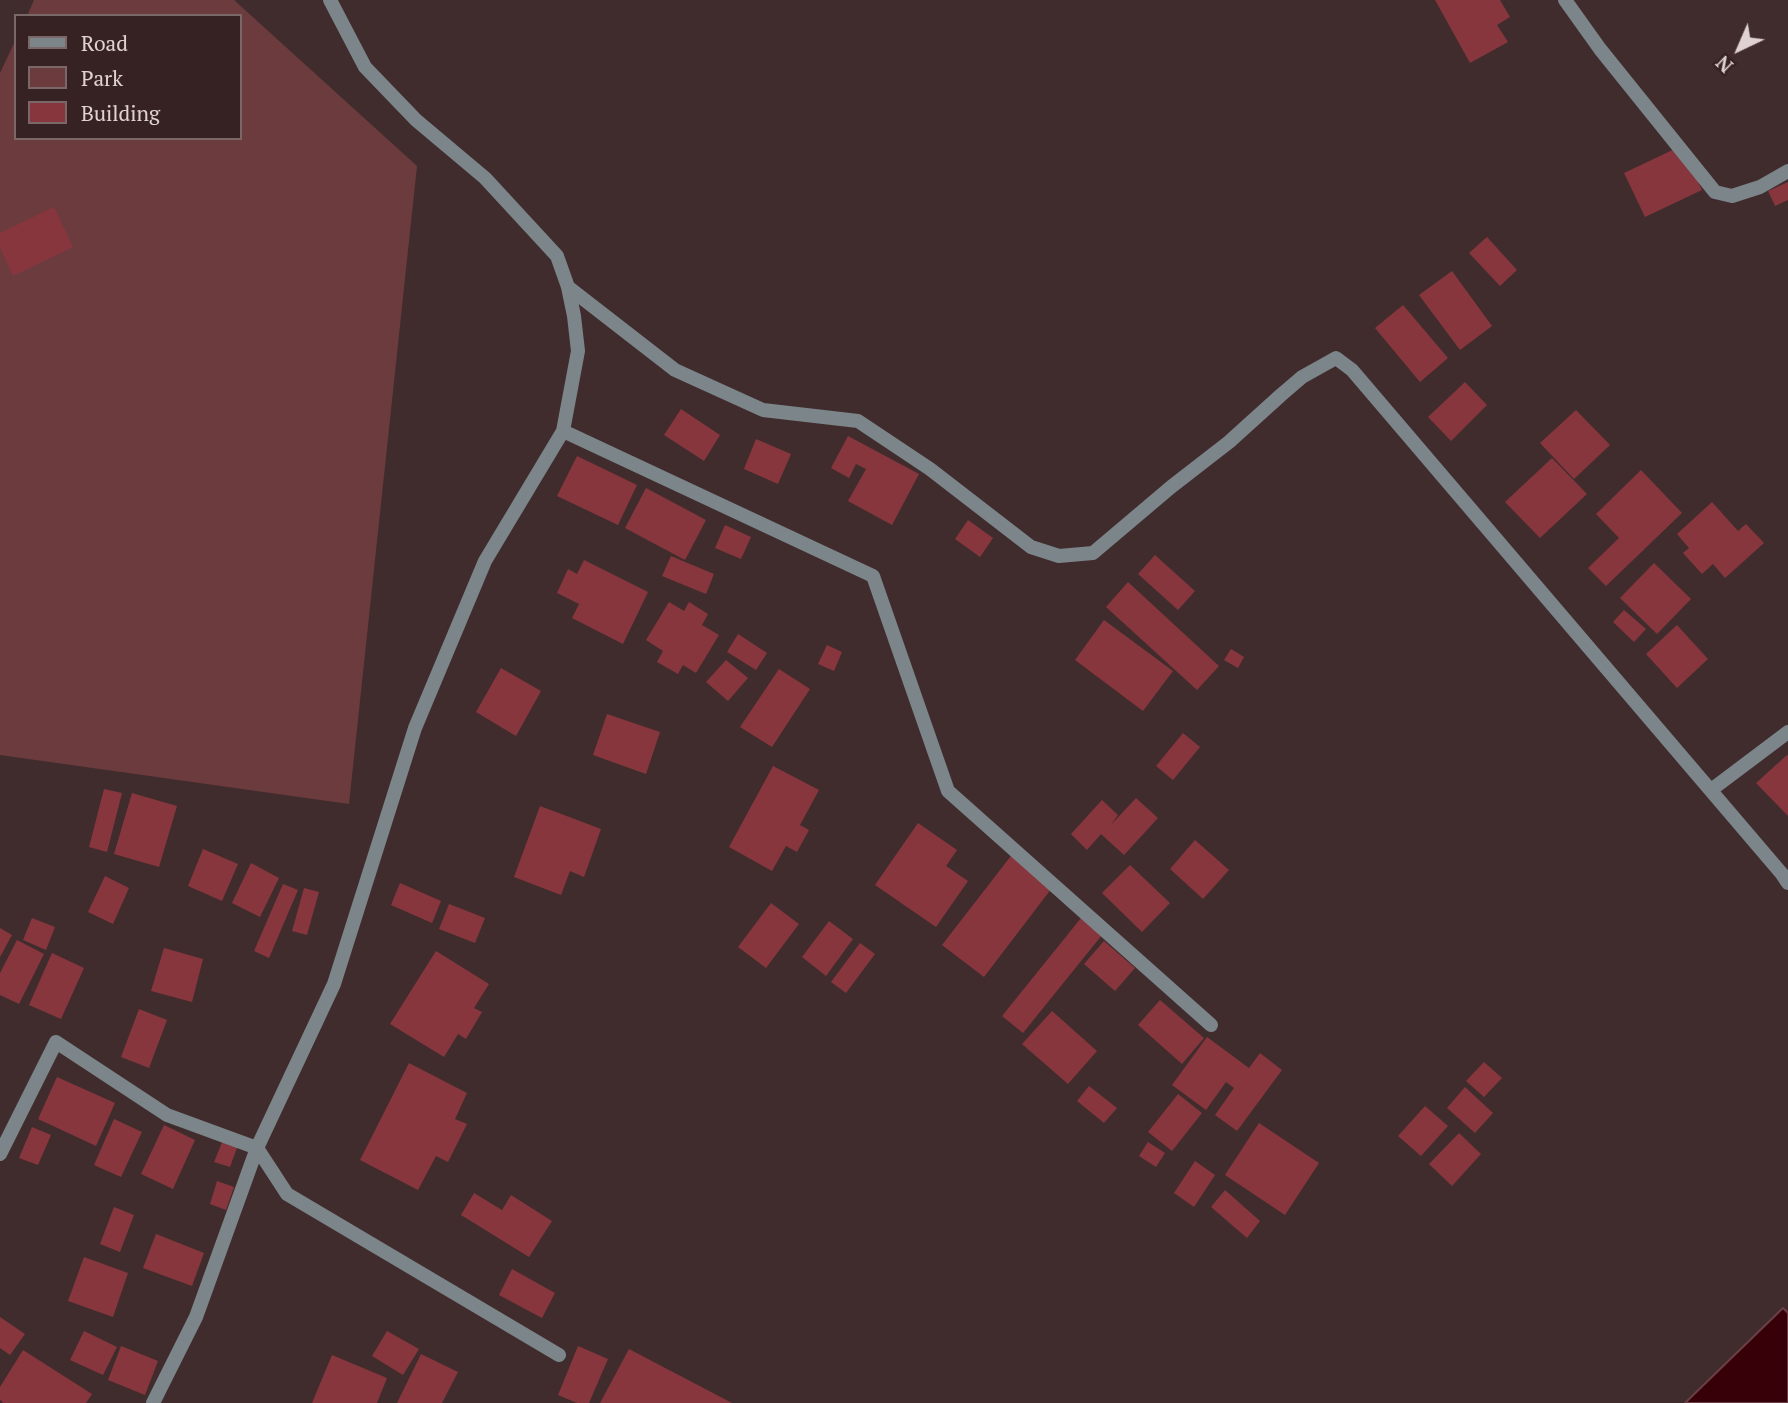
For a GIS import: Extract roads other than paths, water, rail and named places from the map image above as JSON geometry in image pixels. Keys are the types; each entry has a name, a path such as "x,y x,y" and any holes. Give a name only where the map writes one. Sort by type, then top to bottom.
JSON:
{"street":[{"path":"153,1403 196,1317 257,1148 334,984 415,728 485,561 563,430 578,351 575,316 557,256 485,178 416,120 365,67 330,0"},
{"path":"1565,0 1600,49 1715,192 1732,196 1760,187 1788,171"},
{"path":"568,287 675,370 763,410 858,421 930,469 1031,547 1059,556 1093,553 1229,442 1302,377 1336,358 1352,370 1788,883"},
{"path":"563,430 873,576 948,790 1211,1025"},
{"path":"1711,790 1788,732"},
{"path":"0,1154 56,1042 167,1115 257,1148 287,1194 559,1355"}]}
